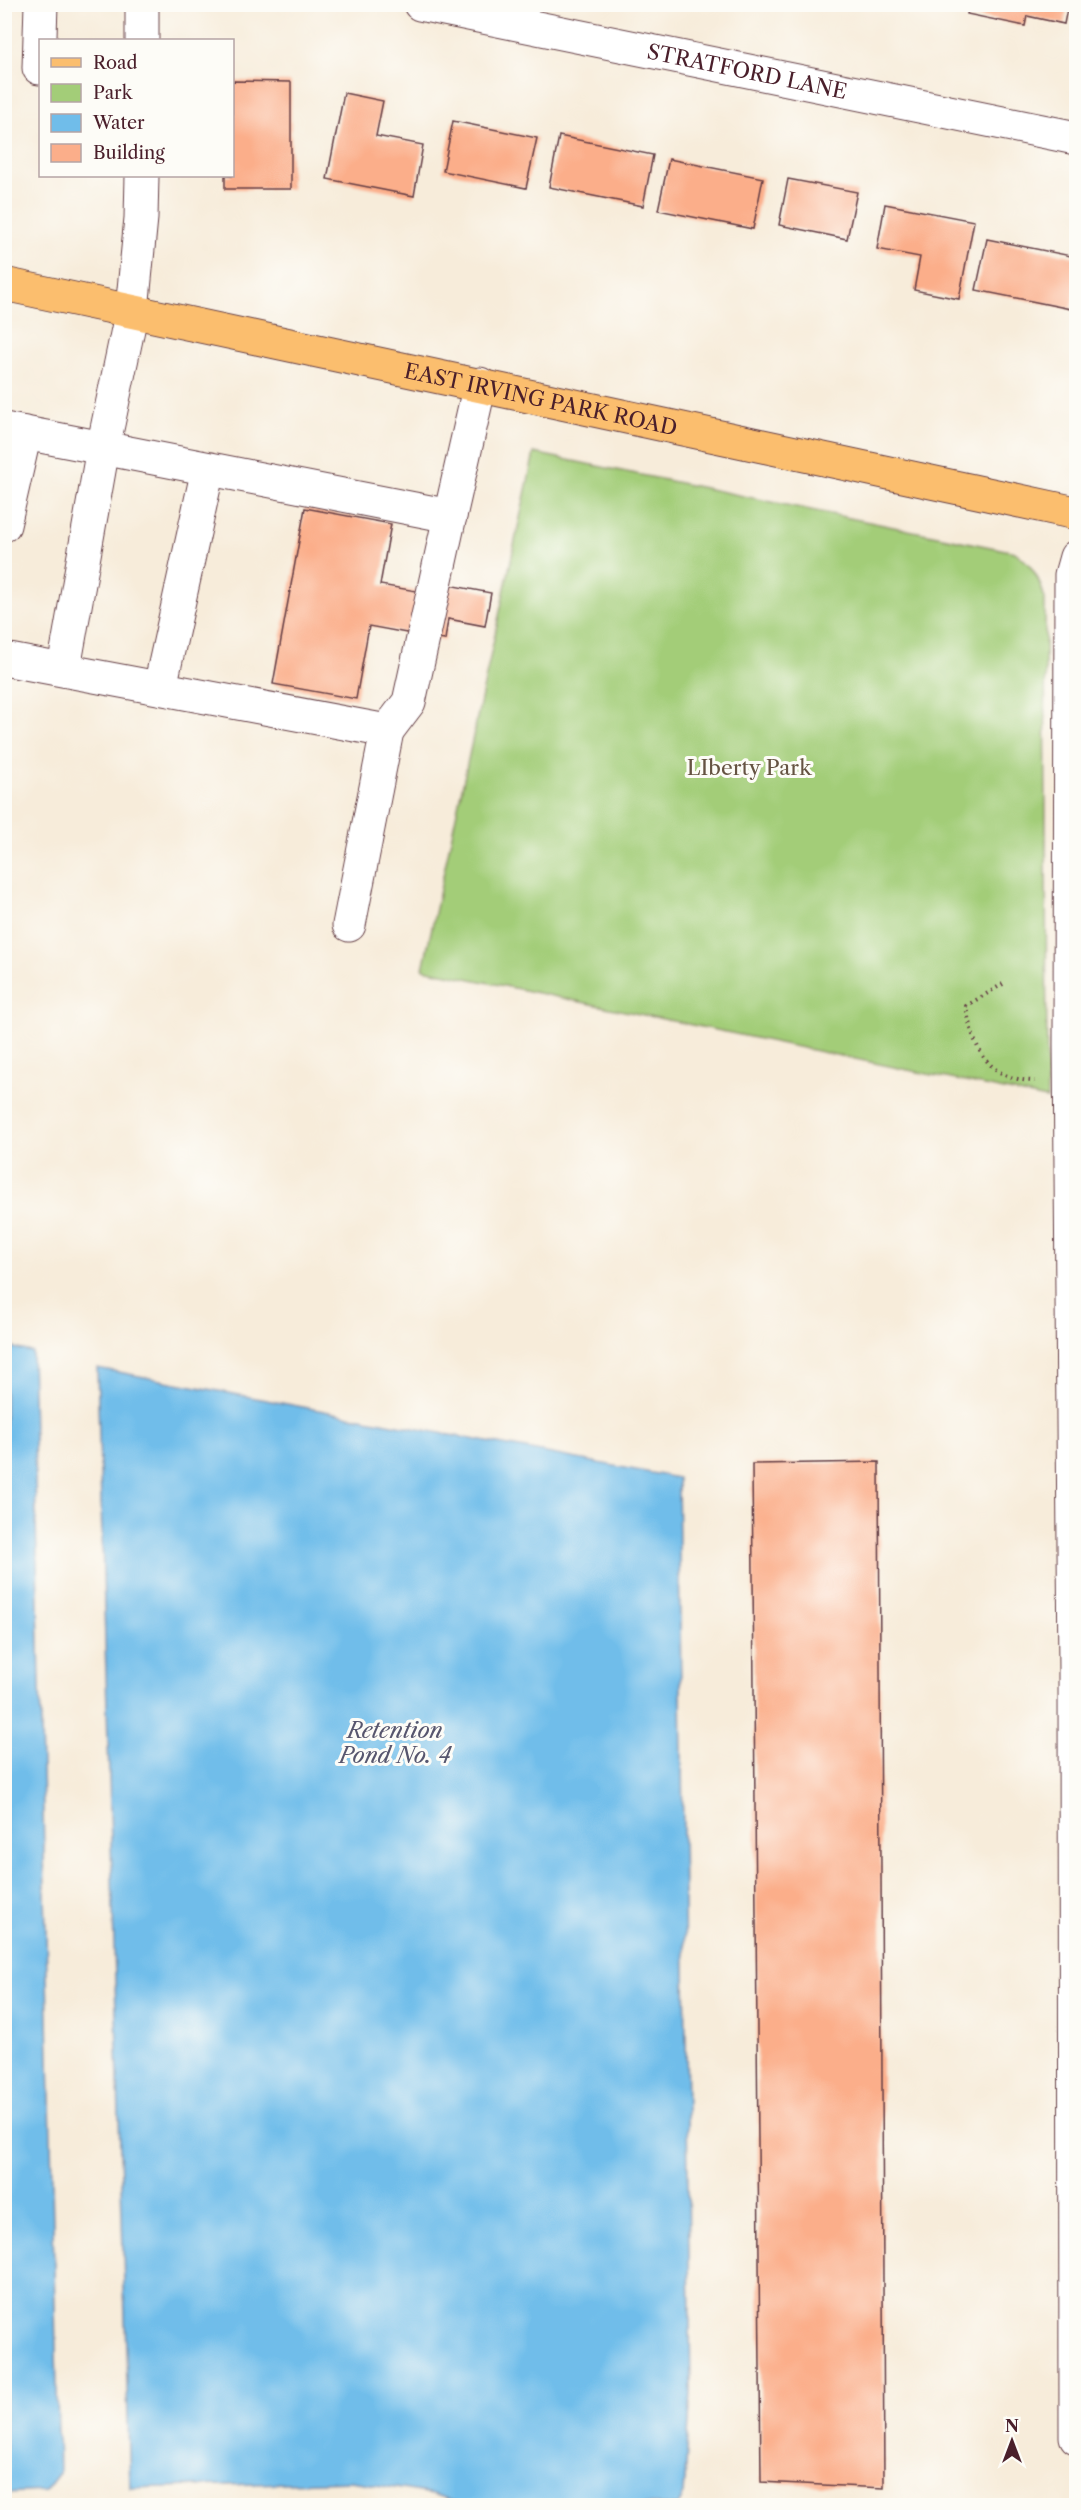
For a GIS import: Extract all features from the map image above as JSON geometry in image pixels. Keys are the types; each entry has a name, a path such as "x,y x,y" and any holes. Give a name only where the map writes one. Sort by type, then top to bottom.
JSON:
{"main road":[{"name":"EAST IRVING PARK ROAD","path":"4,284 1077,513"}],"street":[{"path":"40,39 41,4"},
{"path":"142,4 142,39"},
{"name":"STRATFORD LANE","path":"420,4 1077,138"},
{"path":"64,668 103,448 132,310 141,218 142,177"},
{"path":"349,925 387,731 408,702 480,384"},
{"path":"4,525 15,431 450,516"},
{"path":"160,687 208,469"},
{"path":"1077,557 1071,575 1077,2437"},
{"path":"4,659 64,668 387,731"}],"path":[{"path":"1003,984 966,1006 974,1041 998,1072 1015,1081 1037,1081"}],"green space":[{"name":"LIberty Park","path":"534,453 1015,552 1031,567 1038,578 1045,599 1047,1099 423,969"}],"water":[{"path":"5,1346 32,1352 59,2473 45,2491 5,2493"},
{"name":"Retention Pond No. 4","path":"97,1368 678,1478 691,2392 684,2494 678,2505 465,2505 433,2494 351,2481 130,2488"}],"building":[{"path":"969,4 1068,4 1064,24 1027,16 1025,26 967,14"},
{"path":"234,81 291,82 291,189 225,189 225,177 234,177"},
{"path":"344,93 383,101 376,136 423,145 414,196 327,179"},
{"path":"453,121 537,138 526,188 443,171"},
{"path":"559,136 653,155 643,206 549,187"},
{"path":"669,159 763,178 753,229 658,210"},
{"path":"788,179 857,192 847,239 779,225"},
{"path":"885,204 974,221 959,299 914,290 920,257 877,249"},
{"path":"987,239 1076,257 1076,282 1071,309 976,290"},
{"path":"305,508 391,524 380,585 446,596 449,585 491,593 485,626 448,619 445,640 369,626 356,699 273,684"},
{"path":"879,1462 884,2488 761,2482 752,1464"}]}
